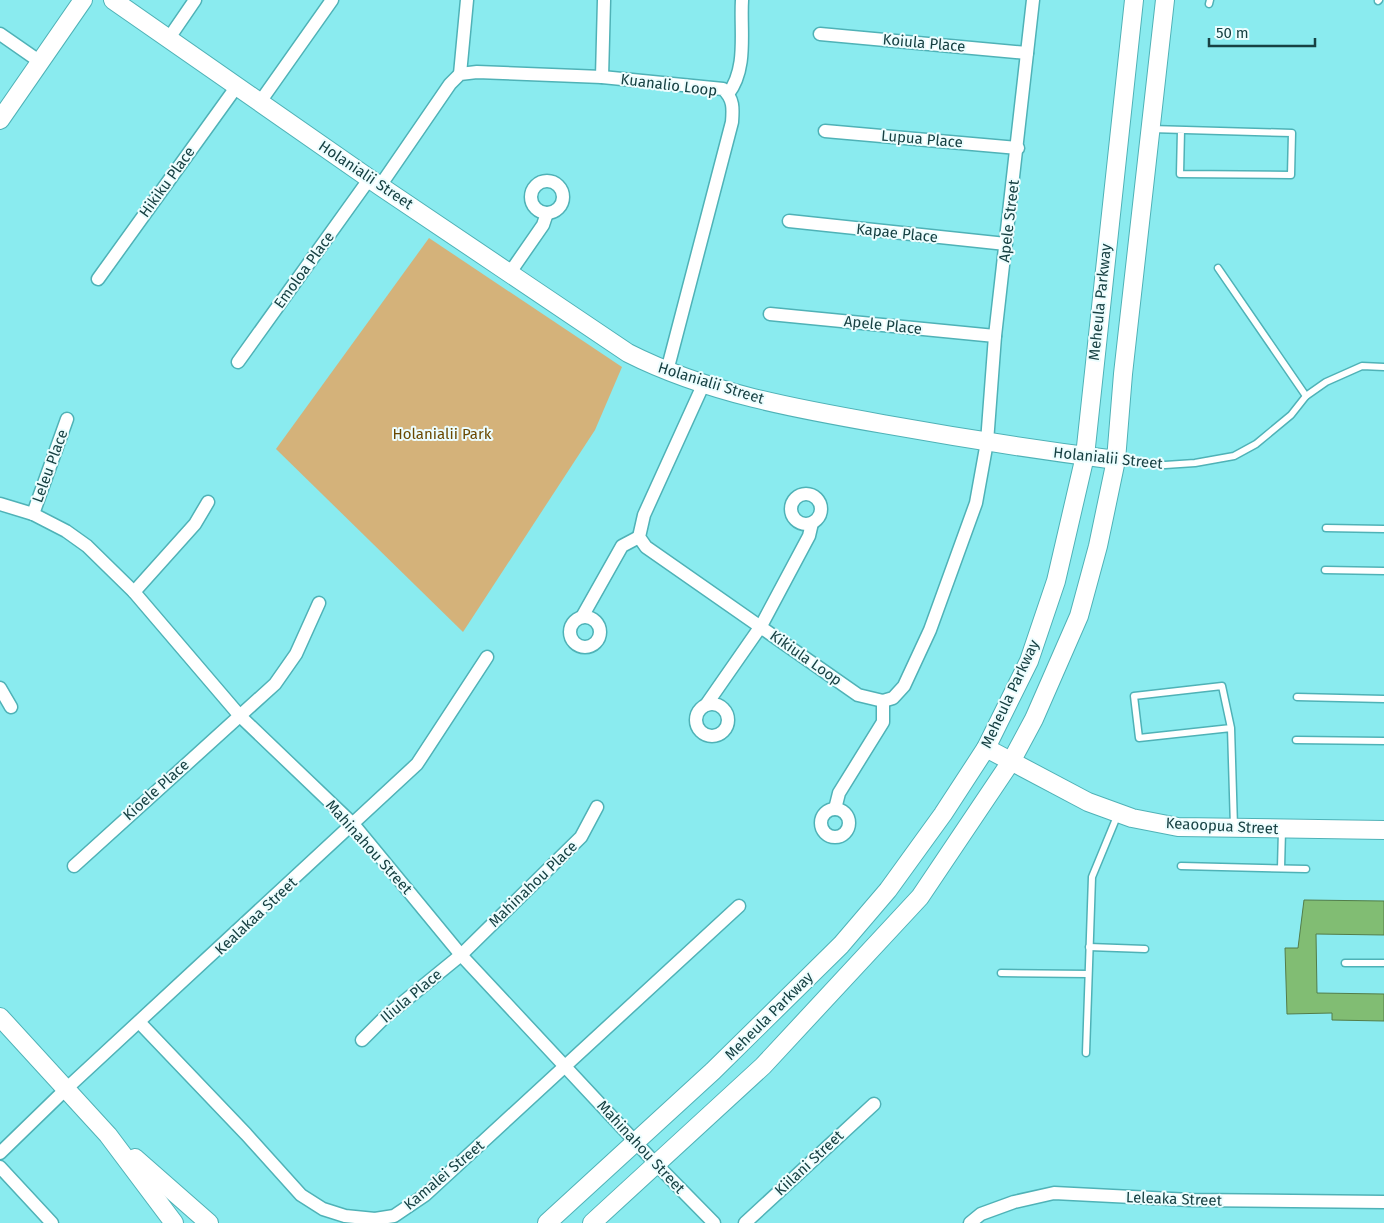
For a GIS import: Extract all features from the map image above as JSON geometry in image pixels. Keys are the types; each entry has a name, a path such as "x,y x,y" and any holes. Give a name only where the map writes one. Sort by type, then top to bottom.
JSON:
{"street":[{"path":"0,120 83,0"},
{"name":"Holanialii Street","path":"113,0 509,274 628,353 667,371 704,384 806,410 987,442 1116,460"},
{"path":"169,38 194,0"},
{"path":"260,102 332,0"},
{"path":"375,182 450,84 460,74 467,0"},
{"path":"602,77 604,0"},
{"path":"728,94 736,84 740,69 742,0"},
{"name":"Apele Street","path":"987,442 995,336 1018,148 1033,0"},
{"name":"Meheula Parkway","path":"547,1223 713,1072 841,945 894,882 944,814 986,748 1029,661 1056,581 1085,456 1134,0"},
{"name":"Meheula Parkway","path":"592,1223 763,1066 920,897 1012,760 1034,720 1079,616 1098,546 1116,460 1123,374 1165,0"},
{"path":"0,34 39,61"},
{"name":"Koiula Place","path":"820,34 1027,53"},
{"name":"Kuanalio Loop","path":"460,74 477,72 602,77 714,87 723,89 728,94 733,105 732,122 667,371"},
{"name":"Hikiku Place","path":"98,279 237,86"},
{"name":"Lupua Place","path":"825,131 1018,148"},
{"name":"Emoloa Place","path":"238,362 375,182"},
{"path":"509,274 543,226 547,213"},
{"name":"Kapae Place","path":"789,221 1006,244"},
{"name":"Apele Place","path":"770,314 995,336"},
{"path":"582,617 622,546 639,537 644,515 704,384"},
{"name":"Leleu Place","path":"33,514 67,419"},
{"path":"835,809 840,793 884,722 883,701 893,698 904,686 930,630 976,503 987,442"},
{"path":"134,592 195,524 208,502"},
{"name":"Mahinahou Street","path":"0,504 33,514 66,530 87,546 134,592 240,716 354,825 461,954 567,1066 635,1142 714,1223"},
{"path":"706,705 761,626 809,536 812,523"},
{"name":"Kikiula Loop","path":"639,537 646,547 858,695 883,701"},
{"name":"Kioele Place","path":"74,866 275,684 296,654 319,603"},
{"name":"Kealakaa Street","path":"0,1153 66,1089 354,825 417,764 486,657"},
{"path":"0,688 10,707"},
{"name":"Keaoopua Street","path":"986,748 1012,760 1088,802 1119,813 1178,827 1384,830"},
{"name":"Mahinahou Place","path":"461,954 581,837 597,807"},
{"name":"Kamalei Street","path":"140,1023 301,1194 323,1209 345,1216 375,1219 394,1216 425,1195 739,906"},
{"name":"Iliula Place","path":"362,1040 385,1017 461,954"},
{"path":"0,1017 108,1135 174,1223"},
{"name":"Kiilani Street","path":"745,1223 874,1104"},
{"path":"108,1135 209,1223"},
{"path":"0,1167 52,1223"},
{"name":"Leleaka Street","path":"970,1223 981,1214 1014,1202 1054,1193 1191,1200 1384,1202"}],"lane":[{"path":"1151,129 1292,133 1291,175 1180,174 1181,130"},
{"path":"1218,268 1306,396"},
{"name":"Holanialii Street","path":"1116,460 1165,465 1195,463 1234,456 1256,444 1291,414 1306,396 1326,382 1362,366 1384,367"},
{"path":"1326,528 1384,529"},
{"path":"1325,570 1384,571"},
{"path":"1231,728 1139,738 1134,696 1222,686 1231,728 1234,828"},
{"path":"1297,697 1384,699"},
{"path":"1296,740 1384,741"},
{"path":"1086,1053 1092,877 1119,813"},
{"path":"1281,868 1282,829"},
{"path":"1181,866 1306,869"},
{"path":"1089,947 1145,949"},
{"path":"1345,963 1384,963"},
{"path":"1001,973 1088,974"}],"green space":[{"name":"Holanialii Park","path":"429,238 622,367 595,430 463,632 276,449"}],"building":[{"path":"1304,900 1384,901 1384,935 1316,934 1317,993 1384,994 1384,1021 1332,1020 1332,1013 1287,1014 1285,948 1298,948"}]}
